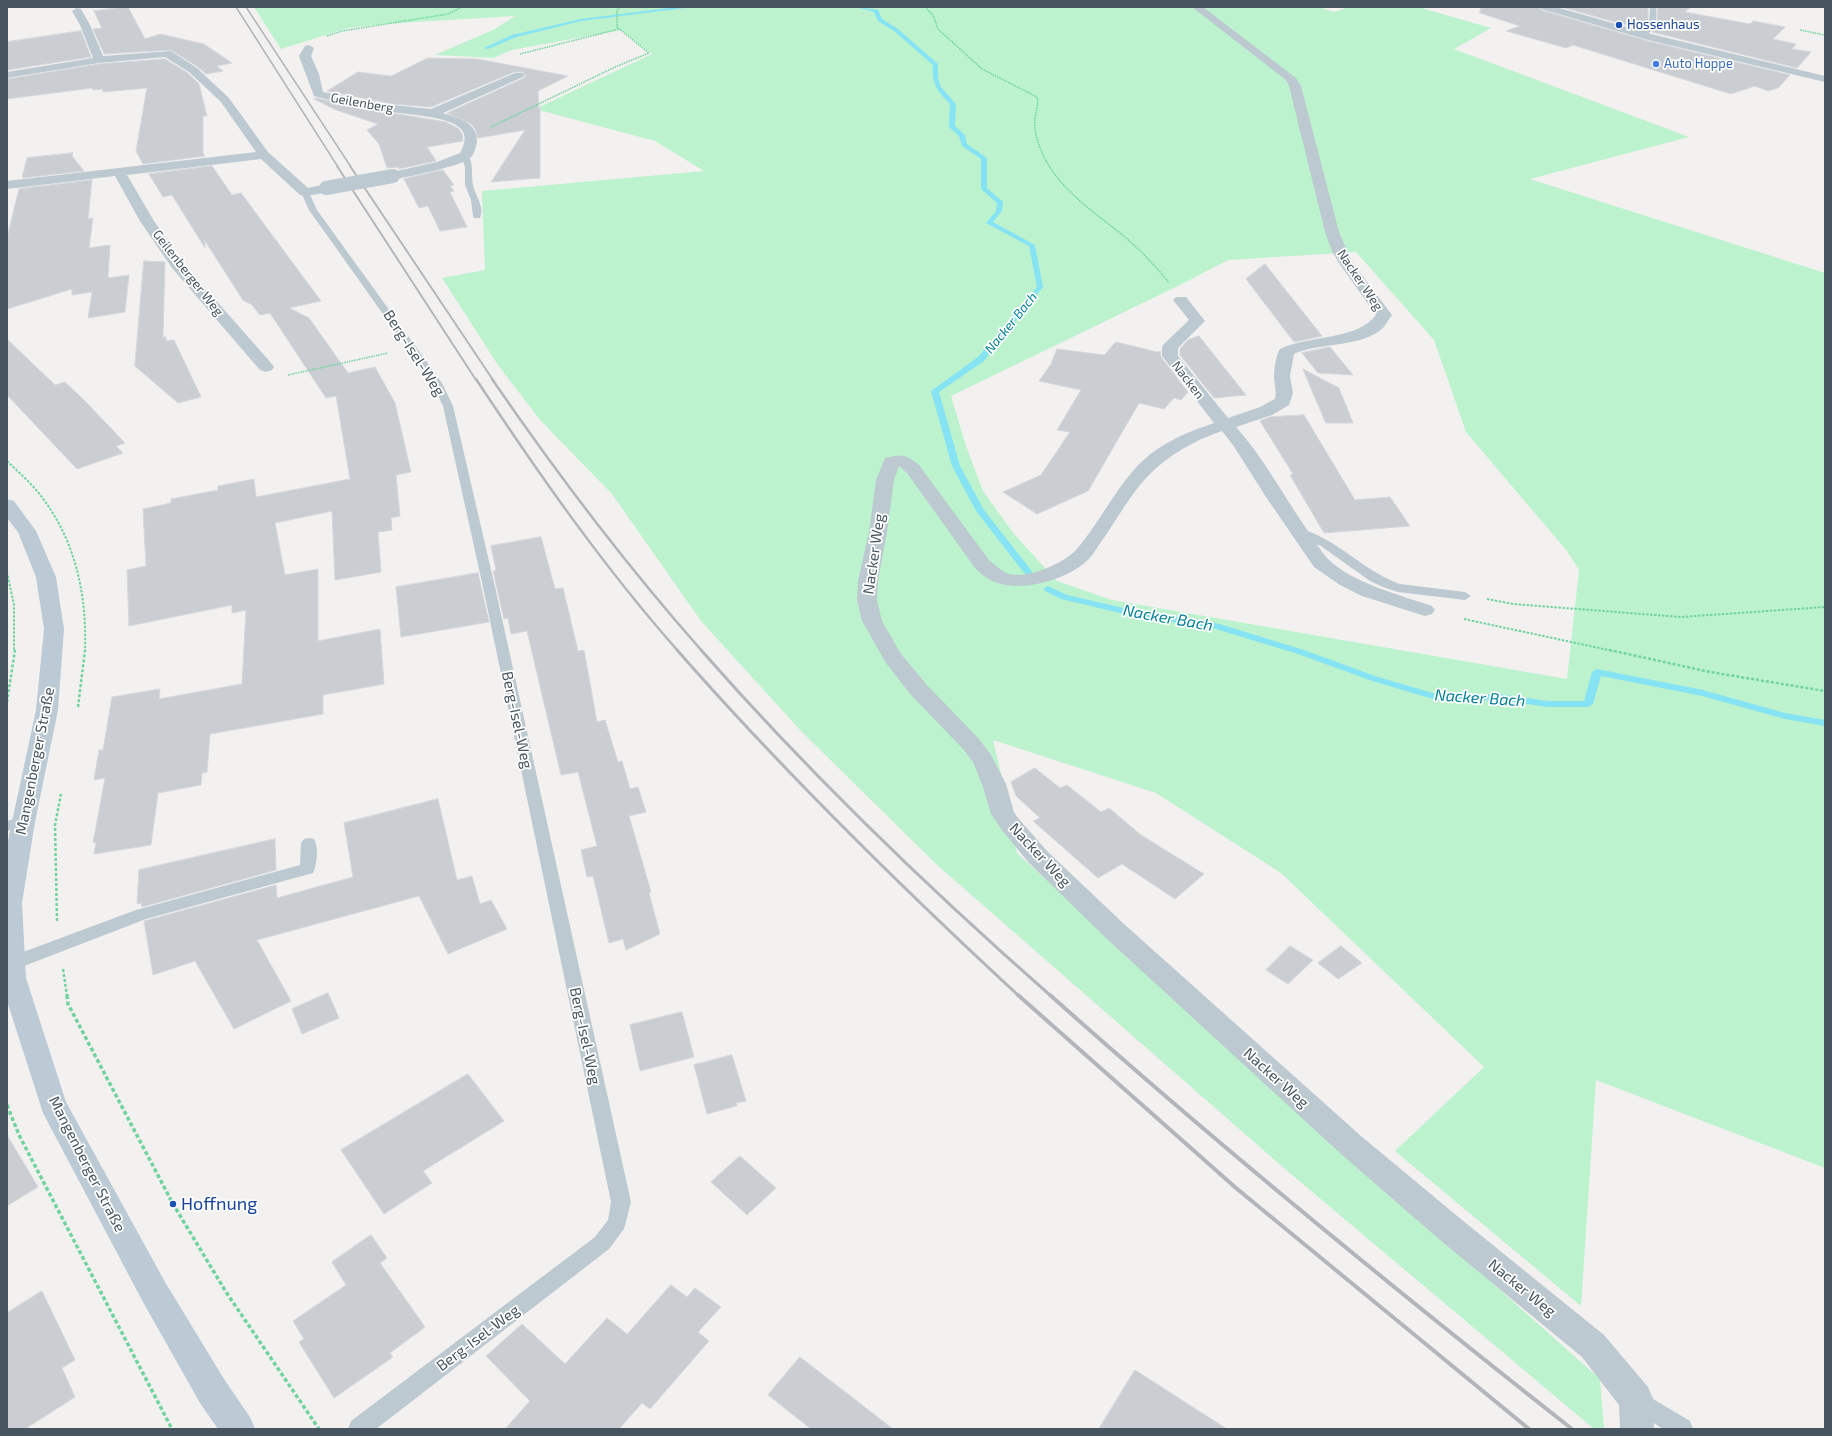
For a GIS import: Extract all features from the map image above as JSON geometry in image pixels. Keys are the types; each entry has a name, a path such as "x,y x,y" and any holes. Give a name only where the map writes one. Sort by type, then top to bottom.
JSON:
{"main road":[{"name":"Mangenberger Straße","path":"7,505 27,531 46,577 54,629 47,710 15,824 9,903 13,978 53,1104 154,1292 212,1391 238,1429"}],"street":[{"name":"Nacker Weg","path":"1197,7 1275,66 1293,82 1300,99 1332,232 1339,251 1384,316 1378,324 1362,333 1286,352 1282,376 1285,393 1283,401 1266,411 1225,424 1180,442 1165,451 1140,474 1087,550 1074,561 1046,575 1021,581 1003,580 986,570 930,495 913,469 902,460 891,462 885,480 878,532 868,581 867,600 876,630 893,658 975,750 994,784 1003,814 1038,857 1198,1007 1351,1145 1451,1230 1593,1346 1636,1399"},
{"path":"1545,7 1641,34 1825,79"},
{"path":"77,11 86,25 99,60"},
{"name":"Geilenberg","path":"309,48 305,56 313,74 318,94 393,109 432,113 460,123 465,126 471,136"},
{"name":"Berg-Isel-Weg","path":"7,75 99,60 161,53 171,55 193,70 225,100 264,155 305,192"},
{"name":"Geilenberg","path":"432,113 518,75"},
{"path":"305,192 393,176 441,165 465,156 470,147 471,136"},
{"path":"7,185 264,155"},
{"name":"Geilenberger Weg","path":"119,172 147,221 178,265 266,367"},
{"name":"Nacken","path":"1181,300 1198,321 1173,344 1169,353 1212,410 1225,424"},
{"path":"1225,424 1250,456 1298,532 1321,564 1346,581 1369,592 1425,610"},
{"path":"1636,1399 1637,1429"}],"lane":[{"path":"1641,34 1648,31 1653,24 1653,7"},
{"path":"465,156 469,167 469,185 476,200 477,216"},
{"name":"Berg-Isel-Weg","path":"305,192 313,210 437,383 448,406 621,1202 617,1223 602,1243 359,1429"},
{"path":"1298,532 1325,543 1374,578 1387,584 1398,588 1465,596"},
{"path":"12,963 59,947 142,914 307,870 309,843"},
{"path":"1636,1399 1682,1429"}],"path":[{"path":"309,48 321,39 337,32 448,14 462,7"},
{"path":"471,136 589,79 649,53 616,25 618,8 620,7"},
{"path":"925,7 933,15 938,29 982,69 1037,97 1038,104 1035,118 1035,133 1051,170 1086,206 1157,266 1181,300"},
{"path":"518,75 507,61 510,56 619,29"},
{"path":"1800,30 1825,35"},
{"path":"266,367 283,376 376,356"},
{"path":"7,461 37,492 63,531 78,570 86,616 85,669 77,713"},
{"path":"7,572 14,596 17,626 7,702"},
{"path":"1465,596 1513,604 1681,617 1825,607"},
{"path":"1425,610 1710,672 1825,691"},
{"path":"63,787 55,825 59,947 68,1004 173,1204 226,1292 319,1429"},
{"path":"7,1105 19,1136 172,1429"}],"green space":[{"path":"254,7 1319,7 1334,12 1349,7 1418,7 1491,28 1454,49 1689,137 1530,179 1825,273 1825,1168 1596,1080 1581,1306 1395,1151 1484,1067 1281,873 1156,793 993,740 1008,803 1017,853 1325,1134 1600,1379 1604,1429 1594,1429 1285,1169 936,864 801,731 701,621 612,494 540,420 498,365 442,278 485,270 482,191 704,171 655,141 535,109 652,54 621,30 512,50 493,58 435,55 495,29 515,16 383,24 348,28 281,49","holes":["1356,252 1434,340 1466,432 1567,551 1579,570 1567,679 1112,600 1057,581 1014,534 983,491 966,446 951,396 1182,284 1228,260"]}],"building":[{"path":"128,7 145,39 160,34 204,44 232,63 217,66 223,71 206,74 198,67 171,50 104,54 93,29 102,28 94,11"},
{"path":"1481,7 1539,7 1541,10 1648,41 1790,75 1778,88 1768,91 1755,86 1731,94 1573,45 1566,48 1506,31 1520,26 1480,13"},
{"path":"1562,7 1648,7 1648,23 1641,29"},
{"path":"1658,7 1691,7 1685,12 1750,24 1753,21 1785,27 1773,39 1796,44 1792,49 1811,52 1797,68 1652,32 1657,22"},
{"path":"81,31 91,57 7,70 7,42"},
{"path":"428,58 477,59 568,76 538,91 539,109 540,107 540,178 491,182 525,130 478,138 475,129 471,124 447,113 524,78 526,75 523,72 514,72 431,107 393,104 327,91 358,72 391,76"},
{"path":"165,59 188,73 199,84 207,116 203,116 203,153 205,156 143,164 136,151 147,88 103,92 103,89 93,90 92,88 7,99 7,79 99,64"},
{"path":"316,98 362,108 446,122 459,129 462,134 463,141 427,147 436,161 399,169 398,167 387,168 379,144 367,130 378,124 336,110 314,99"},
{"path":"73,153 72,156 84,171 22,178 27,158"},
{"path":"212,166 232,195 241,193 321,301 289,308 309,318 348,373 375,367 395,403 411,472 396,475 400,516 391,518 392,530 378,532 381,572 335,580 332,511 275,523 285,575 318,569 318,641 380,629 384,684 323,695 323,714 210,734 207,772 202,773 201,785 158,793 151,845 94,854 96,842 93,843 105,778 94,780 99,750 103,750 112,697 160,689 159,699 242,684 246,610 232,613 232,605 129,626 127,570 146,566 143,509 171,503 171,499 218,490 218,486 254,479 256,497 350,479 336,396 326,398 270,313 260,315 252,305 243,300 205,241 205,248 172,195 163,197 149,174"},
{"path":"443,170 454,185 450,186 454,191 450,192 467,227 440,231 428,206 419,208 404,179"},
{"path":"92,180 88,219 93,218 89,248 110,245 108,278 129,275 125,312 88,318 92,292 72,295 72,289 7,309 7,238 19,189"},
{"path":"144,261 165,262 163,337 166,337 166,341 174,340 201,397 178,403 135,366"},
{"path":"1265,264 1322,336 1294,342 1246,279"},
{"path":"1199,336 1246,395 1214,398 1180,355 1180,349 1188,340"},
{"path":"7,339 55,385 65,382 84,400 125,443 116,446 123,453 77,469 7,395"},
{"path":"1116,342 1157,352 1160,351 1161,357 1188,392 1181,400 1174,398 1164,409 1139,403 1088,491 1037,514 1003,492 1041,475 1070,432 1057,430 1081,390 1039,381 1051,364 1057,349 1104,355"},
{"path":"1330,347 1353,375 1318,373 1302,353"},
{"path":"1303,369 1339,388 1353,423 1326,423"},
{"path":"1304,415 1355,500 1390,497 1410,526 1324,533 1290,475 1293,474 1260,421 1270,417"},
{"path":"541,537 555,589 563,588 578,651 584,650 597,722 605,720 618,762 622,761 630,789 638,787 646,812 629,816 651,892 649,893 660,934 626,950 623,939 609,943 593,876 587,877 581,850 597,846 578,772 561,775 527,631 511,634 508,618 504,619 493,571 496,570 491,546"},
{"path":"478,573 489,622 401,637 396,587"},
{"path":"1035,768 1060,788 1067,785 1101,812 1109,808 1141,835 1204,874 1175,899 1122,864 1098,878 1033,821 1040,818 1016,796 1011,782"},
{"path":"438,799 457,880 472,876 480,904 491,900 507,929 448,954 419,896 257,940 291,1001 234,1029 195,961 153,975 144,921 276,885 277,898 353,877 344,823"},
{"path":"275,839 276,870 142,907 141,903 137,904 139,870"},
{"path":"1290,946 1313,960 1288,984 1266,970"},
{"path":"1341,946 1362,963 1338,979 1318,963"},
{"path":"328,993 339,1018 302,1034 292,1009"},
{"path":"682,1012 694,1057 640,1071 630,1025"},
{"path":"732,1055 746,1101 736,1103 737,1106 707,1114 694,1065"},
{"path":"468,1074 504,1121 423,1171 432,1183 384,1214 341,1150"},
{"path":"7,1135 38,1187 7,1206"},
{"path":"740,1156 776,1188 747,1215 711,1182"},
{"path":"371,1235 387,1258 380,1263 425,1327 390,1353 393,1357 334,1398 299,1342 304,1339 293,1321 346,1285 332,1262"},
{"path":"671,1285 687,1297 695,1288 721,1307 698,1332 709,1341 650,1409 642,1403 619,1429 505,1429 530,1401 486,1356 522,1324 565,1364 607,1318 627,1334"},
{"path":"42,1291 75,1360 62,1368 75,1397 25,1429 7,1429 7,1313"},
{"path":"800,1357 893,1429 811,1429 768,1395"},
{"path":"1135,1370 1227,1429 1099,1429"}],"waterway":[{"path":"486,48 514,36 581,20 613,15 691,7"},
{"name":"Nacker Bach","path":"859,7 876,11 880,20 896,30 936,65 936,83 953,104 952,127 962,135 964,145 984,158 984,189 1000,202 999,211 989,223 1032,245 1038,270 1040,287 981,359 935,391 956,466 980,511 1028,572"},
{"name":"Nacker Bach","path":"1048,589 1064,597 1141,615 1210,624 1301,652 1375,679 1440,698 1499,697 1548,704 1588,704 1597,672 1703,693 1785,716 1825,723"}],"railway":[{"path":"236,7 338,167"},
{"path":"246,7 351,167"},
{"path":"337,166 476,380"},
{"path":"350,166 493,380"},
{"path":"476,379 547,484 597,552 650,619 678,651"},
{"path":"492,379 567,484 619,552 702,651"},
{"path":"677,650 759,740 844,828 930,913 1019,996"},
{"path":"701,650 784,741 870,829 960,914 1051,996"},
{"path":"1018,995 1236,1188 1529,1429"},
{"path":"1050,995 1242,1162 1439,1323 1572,1429"}],"place":[{"name":"Hossenhaus","path":"1619,25"},
{"name":"Auto Hoppe","path":"1656,64"},
{"name":"Hoffnung","path":"173,1204"}]}
